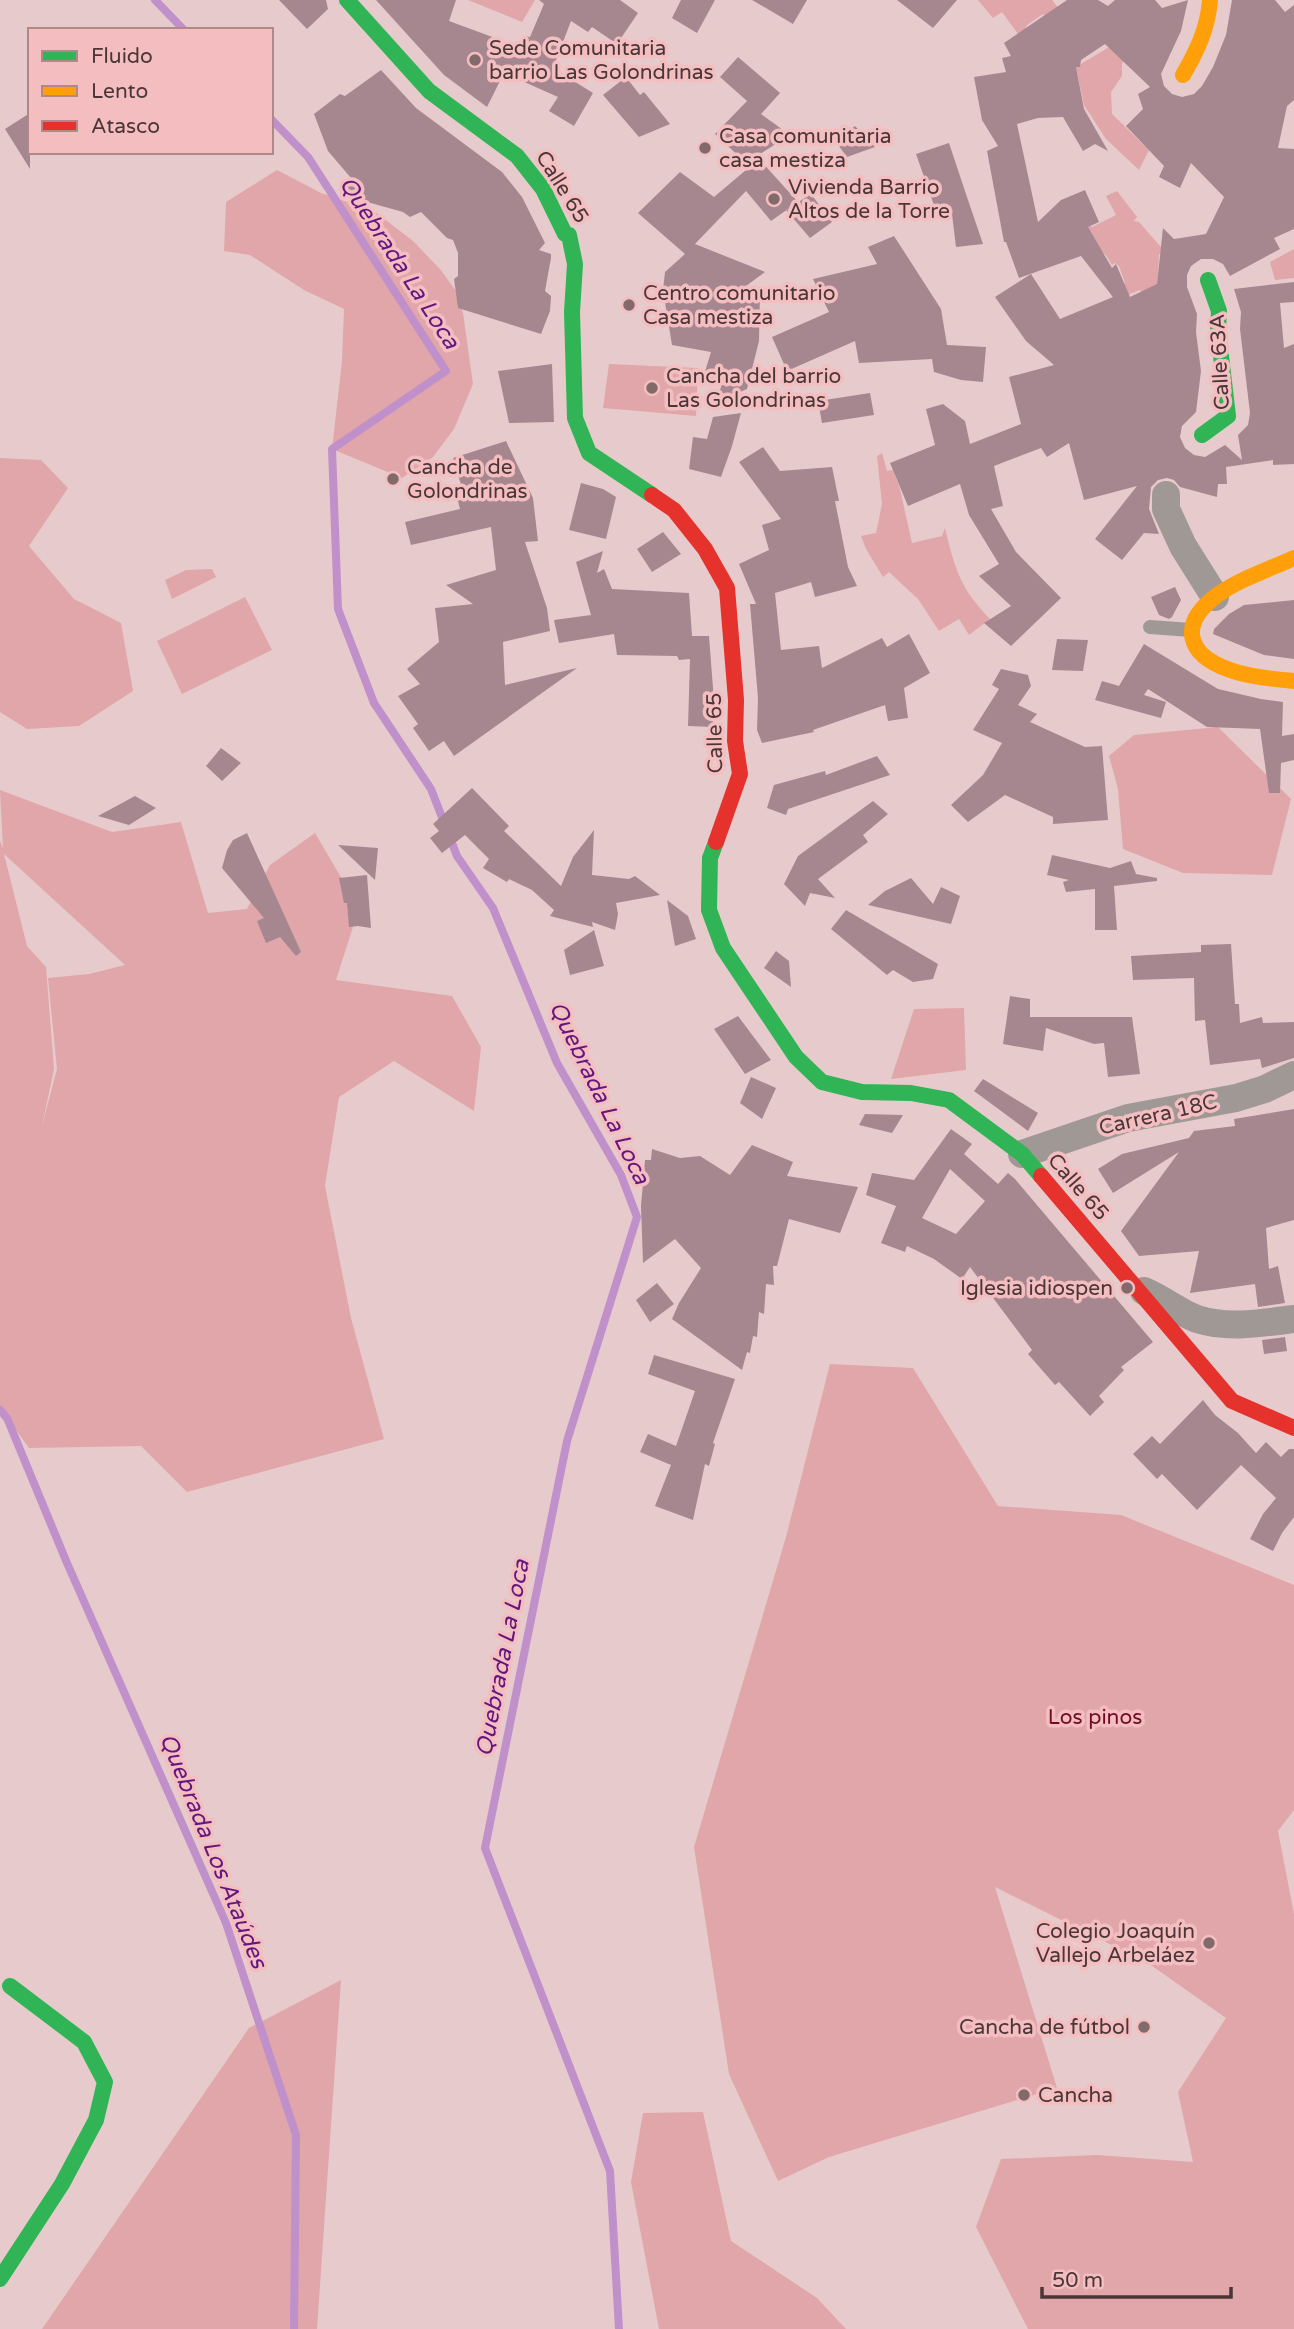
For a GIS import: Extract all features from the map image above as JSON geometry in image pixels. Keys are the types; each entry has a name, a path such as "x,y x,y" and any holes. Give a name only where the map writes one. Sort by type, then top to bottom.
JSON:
{"street":[{"name":"Calle 65","path":"346,0 429,91 517,156 543,189 561,228 569,235 575,264 572,312 575,418 589,453 674,510 705,549 727,588 736,700 735,741 740,774 709,858 709,909 723,948 796,1057 822,1082 862,1093 911,1093 949,1100 1022,1154 1231,1401 1294,1428"},
{"path":"1183,75 1202,38 1210,11 1210,0"},
{"name":"Calle 63A","path":"1202,435 1228,416 1218,330 1219,311 1208,280"},
{"path":"1166,495 1166,509 1183,546 1215,597"},
{"path":"1294,558 1236,584 1215,597 1194,618 1191,629 1192,640 1198,652 1230,670 1294,681"},
{"name":"Carrera 18C","path":"1022,1154 1128,1118 1236,1098 1265,1089 1294,1075"},
{"path":"1136,1287 1164,1299 1194,1318 1218,1323 1251,1324 1294,1319"},
{"path":"0,2279 62,2184 96,2120 105,2082 84,2042 10,1986"}],"lane":[{"path":"1150,627 1191,629"}],"green space":[{"path":"468,0 535,0 522,22"},
{"path":"978,0 1052,0 1063,14 1049,23 1043,14 1027,25 1021,38 1002,12 993,18"},
{"path":"1109,47 1130,57 1122,63 1122,76 1111,92 1112,114 1149,150 1139,170 1106,139 1084,105 1076,67"},
{"path":"277,170 321,193 374,211 413,241 440,269 456,291 463,313 473,384 454,429 433,457 402,478 332,449 342,361 344,309 304,290 250,255 224,251 226,202"},
{"path":"1117,191 1137,217 1134,221 1139,222 1167,254 1159,254 1156,316 1140,290 1114,300 1110,293 1125,283 1119,266 1115,263 1112,265 1106,255 1079,235 1087,224 1092,227 1116,215 1106,196"},
{"path":"1294,249 1294,278 1275,280 1270,262"},
{"name":"Cancha del barrio Las Golondrinas","path":"609,364 698,368 696,416 603,408"},
{"path":"882,453 887,471 893,470 900,489 912,543 942,536 945,528 960,577 990,619 969,635 959,619 939,631 918,599 889,572 883,577 866,549 861,536 876,533 882,504 877,456"},
{"path":"0,458 41,460 68,488 29,546 74,599 121,623 133,691 79,726 27,729 0,712"},
{"path":"212,569 216,577 172,599 165,580 186,570"},
{"path":"245,597 272,650 182,694 157,641"},
{"path":"1218,727 1291,799 1272,875 1183,873 1123,849 1118,789 1109,756 1134,735"},
{"path":"0,790 112,832 181,822 208,913 247,909 270,865 315,833 359,908 336,980 452,996 481,1047 474,1111 394,1061 339,1097 325,1186 351,1318 384,1439 187,1492 141,1446 29,1448 0,1408 0,841 3,848","holes":["4,854 125,965 89,974 48,978 57,1069 42,1126 54,1069 46,967 27,946"]},
{"path":"964,1008 966,1070 891,1079 914,1009"},
{"name":"Los pinos","path":"830,1364 913,1368 998,1506 1121,1515 1294,1585 1294,1810 1278,1831 1294,1914 1294,2329 1028,2329 976,2227 1001,2159 1097,2155 1193,2162 1178,2092 1226,2018 1148,1963 995,1887 1057,2088 829,2157 778,2181 729,2074 694,1847 786,1537"},
{"path":"341,1980 317,2329 42,2329 249,2028"},
{"path":"703,2112 731,2241 817,2298 846,2329 659,2329 631,2182 643,2113"}],"building":[{"path":"279,0 326,0 328,9 307,29"},
{"path":"376,0 456,0 449,21 522,48 525,36 530,37 544,4 539,0 620,0 638,13 617,44 592,27 588,32 571,21 553,68 593,93 574,126 549,111 558,97 504,73 487,107 444,75"},
{"path":"681,0 715,0 697,33 672,18"},
{"path":"752,0 807,0 793,24"},
{"path":"897,0 957,0 933,28"},
{"path":"1067,0 1098,0 1108,6 1115,0 1155,0 1162,8 1188,0 1181,31 1161,74 1164,86 1172,94 1182,97 1194,94 1213,67 1226,35 1232,0 1275,0 1285,12 1294,5 1294,100 1287,106 1278,148 1294,149 1294,229 1274,238 1280,249 1230,276 1223,264 1213,259 1201,259 1191,266 1187,275 1187,287 1197,314 1196,332 1201,371 1196,412 1182,426 1180,437 1185,448 1194,455 1205,457 1225,445 1242,460 1238,435 1248,425 1250,413 1240,329 1241,312 1234,289 1294,282 1294,302 1280,303 1284,348 1294,344 1294,464 1273,465 1273,460 1226,467 1227,484 1218,484 1217,497 1180,487 1174,480 1158,480 1151,487 1149,509 1159,534 1144,533 1122,560 1095,539 1137,486 1084,500 1069,443 1047,457 1041,448 994,466 1003,506 991,509 1016,552 1061,598 1011,646 984,623 1011,606 979,576 999,564 969,515 960,484 908,506 890,463 935,445 926,409 943,404 965,421 970,444 1021,424 1009,377 1054,365 1026,341 995,297 1031,274 1060,319 1113,297 1081,256 1019,278 1004,242 987,151 998,146 982,120 974,77 1006,72 1002,58 1011,56 1004,43","holes":["1105,44 1150,87 1138,94 1143,109 1126,126 1164,166 1159,177 1180,188 1191,163 1224,197 1206,234 1174,239 1163,228 1157,284 1130,297 1116,264 1112,268 1088,227 1099,222 1085,190 1061,200 1038,222 1017,124 1038,118 1063,117 1083,151 1095,144 1108,151 1084,109 1076,67 1080,67 1081,60"]},
{"path":"738,57 780,93 761,114 790,135 746,163 715,134 747,101 720,77"},
{"path":"381,70 416,108 502,172 522,197 545,243 539,250 551,254 545,291 551,296 550,311 541,334 458,308 454,279 458,276 458,253 453,240 447,238 421,212 410,217 403,212 360,200 344,187 351,178 328,151 314,114 340,94 345,96"},
{"path":"626,77 640,95 644,92 670,124 639,137 603,95"},
{"path":"28,114 30,169 5,129"},
{"path":"855,126 875,147 847,157 835,141"},
{"path":"949,143 983,244 956,247 951,206 936,211 916,154"},
{"path":"759,159 798,202 771,221 746,191 693,246 695,244 765,272 727,300 731,302 760,292 759,341 747,389 717,402 722,383 703,378 711,352 672,345 663,290 665,272 685,254 638,213 680,172 714,197"},
{"path":"811,194 832,222 810,238 786,210"},
{"path":"894,236 941,309 947,345 986,347 983,382 961,380 934,372 932,359 859,363 855,341 787,371 772,337 829,312 813,279 877,264 868,247"},
{"path":"552,364 554,422 509,423 498,371"},
{"path":"870,393 874,415 822,423 818,401"},
{"path":"741,413 721,477 689,469 693,437 707,439 713,417"},
{"path":"506,441 533,498 538,541 525,542 547,608 550,631 503,642 505,685 577,668 454,756 444,741 429,751 413,728 418,724 398,696 420,684 407,669 439,642 435,608 473,604 446,585 496,570 491,527 411,545 405,522 460,509 455,490 462,488 453,458"},
{"path":"763,447 780,471 832,467 839,501 835,501 848,567 857,586 815,597 811,582 775,593 781,650 819,646 822,668 882,638 887,647 909,634 930,673 904,688 908,718 888,721 885,705 813,730 814,732 762,743 757,730 758,698 750,604 756,604 739,564 769,550 762,525 781,519 739,462"},
{"path":"581,483 603,489 616,497 606,539 569,530"},
{"path":"663,532 681,554 652,572 637,549"},
{"path":"603,551 597,573 604,569 612,589 689,593 692,636 709,636 714,701 713,727 688,726 690,659 679,660 677,656 617,655 614,634 559,643 554,620 591,615 576,562"},
{"path":"1175,587 1181,600 1169,619 1159,615 1151,597"},
{"path":"1294,600 1294,659 1264,655 1213,634 1214,629 1229,614 1244,605"},
{"path":"1057,639 1088,640 1083,671 1052,670"},
{"path":"1144,644 1218,689 1283,702 1282,736 1294,734 1294,760 1281,763 1280,793 1269,793 1260,729 1207,727 1148,689 1144,695 1166,702 1161,718 1095,700 1102,681 1119,686"},
{"path":"1001,669 1028,675 1031,686 1018,705 1037,714 1030,722 1085,747 1102,746 1108,820 1053,824 1053,817 1005,795 968,822 951,805 983,775 1002,743 973,730 999,689 992,685"},
{"path":"221,748 241,763 222,781 206,766"},
{"path":"877,756 890,775 788,809 786,815 767,808 774,785 825,771 826,775"},
{"path":"472,788 509,826 504,831 561,886 573,857 594,830 592,875 629,879 635,876 660,895 616,903 618,914 615,930 592,922 593,927 550,916 554,910 532,890 509,879 507,882 483,868 489,859 465,835 442,853 430,838 439,831 433,824"},
{"path":"135,796 156,808 129,825 98,816"},
{"path":"873,801 888,814 863,835 868,842 818,879 835,898 810,893 805,906 784,884 798,856"},
{"path":"247,833 301,952 296,956 280,937 266,943 257,921 264,918 222,868 233,840"},
{"path":"338,845 378,848 375,880"},
{"path":"1052,855 1110,868 1131,861 1136,874 1157,878 1157,881 1114,886 1117,930 1095,930 1095,889 1066,892 1063,882 1069,880 1047,875"},
{"path":"367,875 371,928 349,927 347,903 344,903 339,878"},
{"path":"911,878 933,904 941,887 960,896 951,924 868,905 885,891"},
{"path":"667,900 688,916 696,939 675,946"},
{"path":"846,910 938,964 933,979 913,982 893,970 887,975 831,929"},
{"path":"594,930 604,966 570,975 564,950"},
{"path":"1231,944 1235,1004 1239,1004 1240,1023 1262,1017 1263,1023 1294,1022 1294,1058 1262,1068 1260,1059 1210,1065 1205,1020 1195,1021 1194,978 1133,980 1131,956 1201,952 1201,945"},
{"path":"776,951 789,961 791,987 764,968"},
{"path":"1010,996 1030,999 1030,1017 1132,1017 1140,1074 1108,1077 1104,1043 1094,1044 1046,1028 1043,1051 1003,1044"},
{"path":"738,1016 771,1060 745,1074 714,1029"},
{"path":"751,1077 776,1088 762,1119 740,1103"},
{"path":"983,1079 1038,1113 1028,1131 974,1091"},
{"path":"1294,1109 1294,1220 1266,1228 1269,1269 1278,1266 1285,1303 1258,1307 1255,1284 1190,1293 1199,1251 1139,1256 1121,1231 1179,1152 1113,1193 1098,1169 1122,1154 1189,1138 1194,1131 1235,1126 1234,1119"},
{"path":"865,1114 903,1115 892,1133 859,1125"},
{"path":"951,1129 972,1144 964,1154 998,1184 1008,1173 1015,1179 1153,1342 1121,1367 1124,1370 1099,1396 1104,1402 1090,1416 1059,1382 1055,1385 1028,1354 1032,1350 970,1267 962,1279 934,1259 907,1246 905,1252 881,1243 896,1206 866,1195 872,1173 914,1180","holes":["950,1169 985,1201 956,1234 922,1218"]},
{"path":"752,1145 793,1162 787,1176 858,1187 840,1233 789,1219 777,1266 773,1266 774,1285 766,1284 764,1314 759,1312 757,1337 753,1336 750,1353 747,1352 742,1370 672,1319 701,1268 675,1239 643,1263 641,1206 645,1160 651,1160 652,1149 680,1158 700,1156 730,1175"},
{"path":"657,1283 674,1304 650,1322 636,1300"},
{"path":"1285,1337 1287,1351 1264,1354 1262,1340"},
{"path":"654,1355 735,1379 713,1443 715,1444 709,1466 705,1464 693,1520 655,1506 671,1465 640,1452 648,1434 676,1446 695,1391 648,1374"},
{"path":"1203,1400 1215,1415 1238,1433 1256,1453 1266,1442 1281,1457 1289,1449 1294,1449 1294,1517 1273,1551 1250,1539 1263,1514 1276,1498 1241,1465 1197,1510 1162,1474 1157,1479 1133,1454 1152,1436 1160,1444"}],"waterway":[{"name":"Quebrada La Loca","path":"155,0 182,28"},
{"name":"Quebrada La Loca","path":"273,121 308,157 446,371 332,449 338,609 374,703 431,789 457,856 493,908 557,1063 621,1175 637,1217 567,1441 485,1848 610,2171 619,2329"},
{"name":"Quebrada Los Ataúdes","path":"0,1410 7,1418 67,1563 226,1923 296,2135 294,2329"}],"traffic: fast":[{"path":"347,0 429,91 517,156 543,189 565,234 569,235 575,264 572,312 575,418 589,453 652,495"},
{"path":"1202,435 1228,416 1218,330 1219,311 1208,280"},
{"path":"716,842 710,858 709,910 723,948 796,1057 822,1082 862,1092 911,1093 949,1100 1022,1154 1041,1176"},
{"path":"0,2279 62,2184 96,2120 105,2082 84,2042 10,1986"}],"traffic: slow":[{"path":"1183,75 1201,39 1210,0"},
{"path":"1294,558 1244,580 1216,596 1204,607 1192,628 1197,648 1215,664 1245,674 1294,681"}],"traffic: jam":[{"path":"652,495 674,510 705,549 727,588 736,700 735,741 740,774 716,842"},
{"path":"1041,1176 1232,1401 1294,1428"}],"place":[{"name":"Sede Comunitaria barrio Las Golondrinas","path":"475,60"},
{"name":"Casa comunitaria casa mestiza","path":"705,148"},
{"name":"Vivienda Barrio Altos de la Torre","path":"774,199"},
{"name":"Centro comunitario Casa mestiza","path":"629,305"},
{"name":"Cancha del barrio Las Golondrinas","path":"652,388"},
{"name":"Cancha de Golondrinas","path":"393,479"},
{"name":"Iglesia idiospen","path":"1127,1288"},
{"name":"Colegio Joaquín Vallejo Arbeláez","path":"1209,1943"},
{"name":"Cancha de fútbol","path":"1144,2027"},
{"name":"Cancha","path":"1024,2095"}]}
